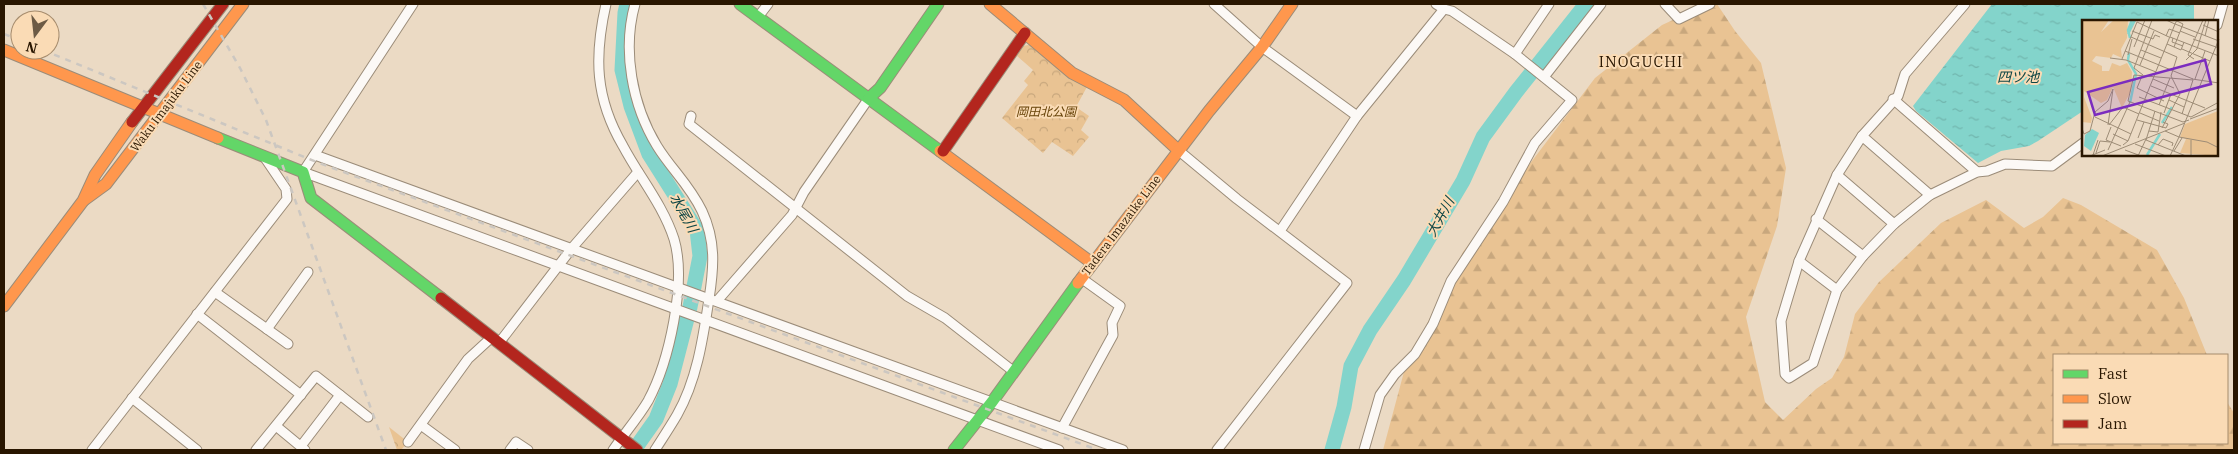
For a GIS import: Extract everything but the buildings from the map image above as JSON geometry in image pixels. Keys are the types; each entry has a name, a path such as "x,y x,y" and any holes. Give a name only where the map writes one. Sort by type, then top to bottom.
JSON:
{"street":[{"name":"Waku Imajuku Line","path":"4,306 83,201 95,175 142,108 223,4"},
{"name":"Waku Imajuku Line","path":"83,201 106,184 243,4"},
{"path":"303,172 413,4"},
{"path":"606,4 598,43 597,67 602,99 616,132 638,172 660,206 674,241 678,262 679,288 671,338 659,375 648,401 613,450"},
{"path":"635,4 630,32 632,82 643,122 658,147 687,184 702,212 711,238 714,258 713,300 692,380 678,414 655,450"},
{"path":"740,4 1092,263"},
{"path":"758,17 768,4"},
{"path":"713,300 792,214 869,98 880,88 938,4"},
{"path":"990,4 1072,73 1124,100 1178,150 1347,283 1217,450"},
{"path":"1214,4 1262,47 1358,116"},
{"name":"Tadera Imazaike Line","path":"954,450 992,402 1092,263 1178,150 1262,47 1292,4"},
{"path":"1364,450 1380,395 1395,374 1415,354 1433,324 1451,281 1503,202 1535,143 1572,100 1515,54 1452,11 1444,10 1436,4"},
{"path":"1515,54 1549,4"},
{"path":"1544,77 1601,4"},
{"path":"1665,4 1679,19 1710,4"},
{"path":"1964,4 1905,74 1898,96 1862,136 1837,176 1816,219 1799,261 1781,321 1785,374 1789,378 1813,363 1837,290 1863,256 1894,224 1930,195 1977,172 1986,171 2005,164 2052,166 2082,144"},
{"path":"2218,22 2223,4"},
{"path":"1280,232 1358,116 1444,10"},
{"path":"943,152 1025,33"},
{"path":"4,50 265,158 559,268 1059,450"},
{"path":"1894,99 1977,172"},
{"path":"691,116 689,124 796,206 907,296 945,318 1013,371"},
{"path":"1862,136 1930,195"},
{"path":"315,155 1123,450"},
{"path":"92,450 287,199 286,189 265,158"},
{"path":"303,172 310,198 637,450"},
{"path":"408,442 468,359 496,340 559,268 572,248 638,172"},
{"path":"1837,176 1894,224"},
{"path":"1816,219 1863,256"},
{"path":"1799,261 1837,290"},
{"path":"267,329 308,272"},
{"path":"1062,428 1113,335 1112,323 1120,306 1081,278"},
{"path":"215,292 288,344"},
{"path":"197,314 301,395"},
{"path":"256,450 316,376 368,417"},
{"path":"276,426 303,448 340,396"},
{"path":"132,398 197,450"},
{"path":"421,425 455,450"},
{"path":"510,450 516,442 528,450"}],"green space":[{"path":"1708,4 1717,4 1735,31 1761,63 1786,168 1777,226 1746,317 1765,402 1783,420 1816,389 1832,378 1844,357 1855,314 1879,282 1941,223 1986,200 2024,228 2043,217 2063,198 2081,205 2157,250 2184,298 2207,354 2053,354 2053,444 2228,444 2228,404 2234,413 2234,450 1383,450 1405,368 1463,252 1595,78 1662,25"},
{"name":"岡田北公園","path":"1033,44 1088,85 1076,107 1089,116 1081,130 1089,137 1073,156 1052,142 1043,153 1002,118 1028,85 1024,81 1033,70 1016,55 1023,46"},
{"path":"389,427 408,442 401,450 397,450"}],"water":[{"name":"四ツ池","path":"1992,4 2194,4 2194,20 2082,20 2082,112 2029,146 2001,151 1978,163 1916,111 1913,106"}],"waterway":[{"name":"水尾川","path":"627,4 622,70 631,106 649,154 697,230 700,256 690,307 670,384 656,419 634,450"},
{"name":"大井川","path":"1332,450 1344,407 1351,366 1370,330 1404,280 1463,181 1483,137 1586,4"}],"railway":[{"path":"203,4 240,68 266,120 386,450"},
{"path":"4,34 10,36"},
{"path":"60,57 319,163 1098,450"}],"traffic: fast":[{"path":"740,4 940,151"},
{"path":"869,98 880,88 938,4"},
{"path":"218,138 303,172 311,198 441,298"},
{"path":"954,450 992,402 1078,283"}],"traffic: slow":[{"path":"84,200 106,184 243,4"},
{"path":"990,4 1072,73 1124,100 1178,150"},
{"path":"1078,283 1209,111 1262,47 1292,4"},
{"path":"4,50 218,138"},
{"path":"4,306 83,201 95,175 132,122"},
{"path":"940,151 1092,263"}],"traffic: jam":[{"path":"132,122 223,4"},
{"path":"943,151 1025,33"},
{"path":"441,298 637,450"}],"district":[{"name":"INOGUCHI","path":"1641,61"}]}
